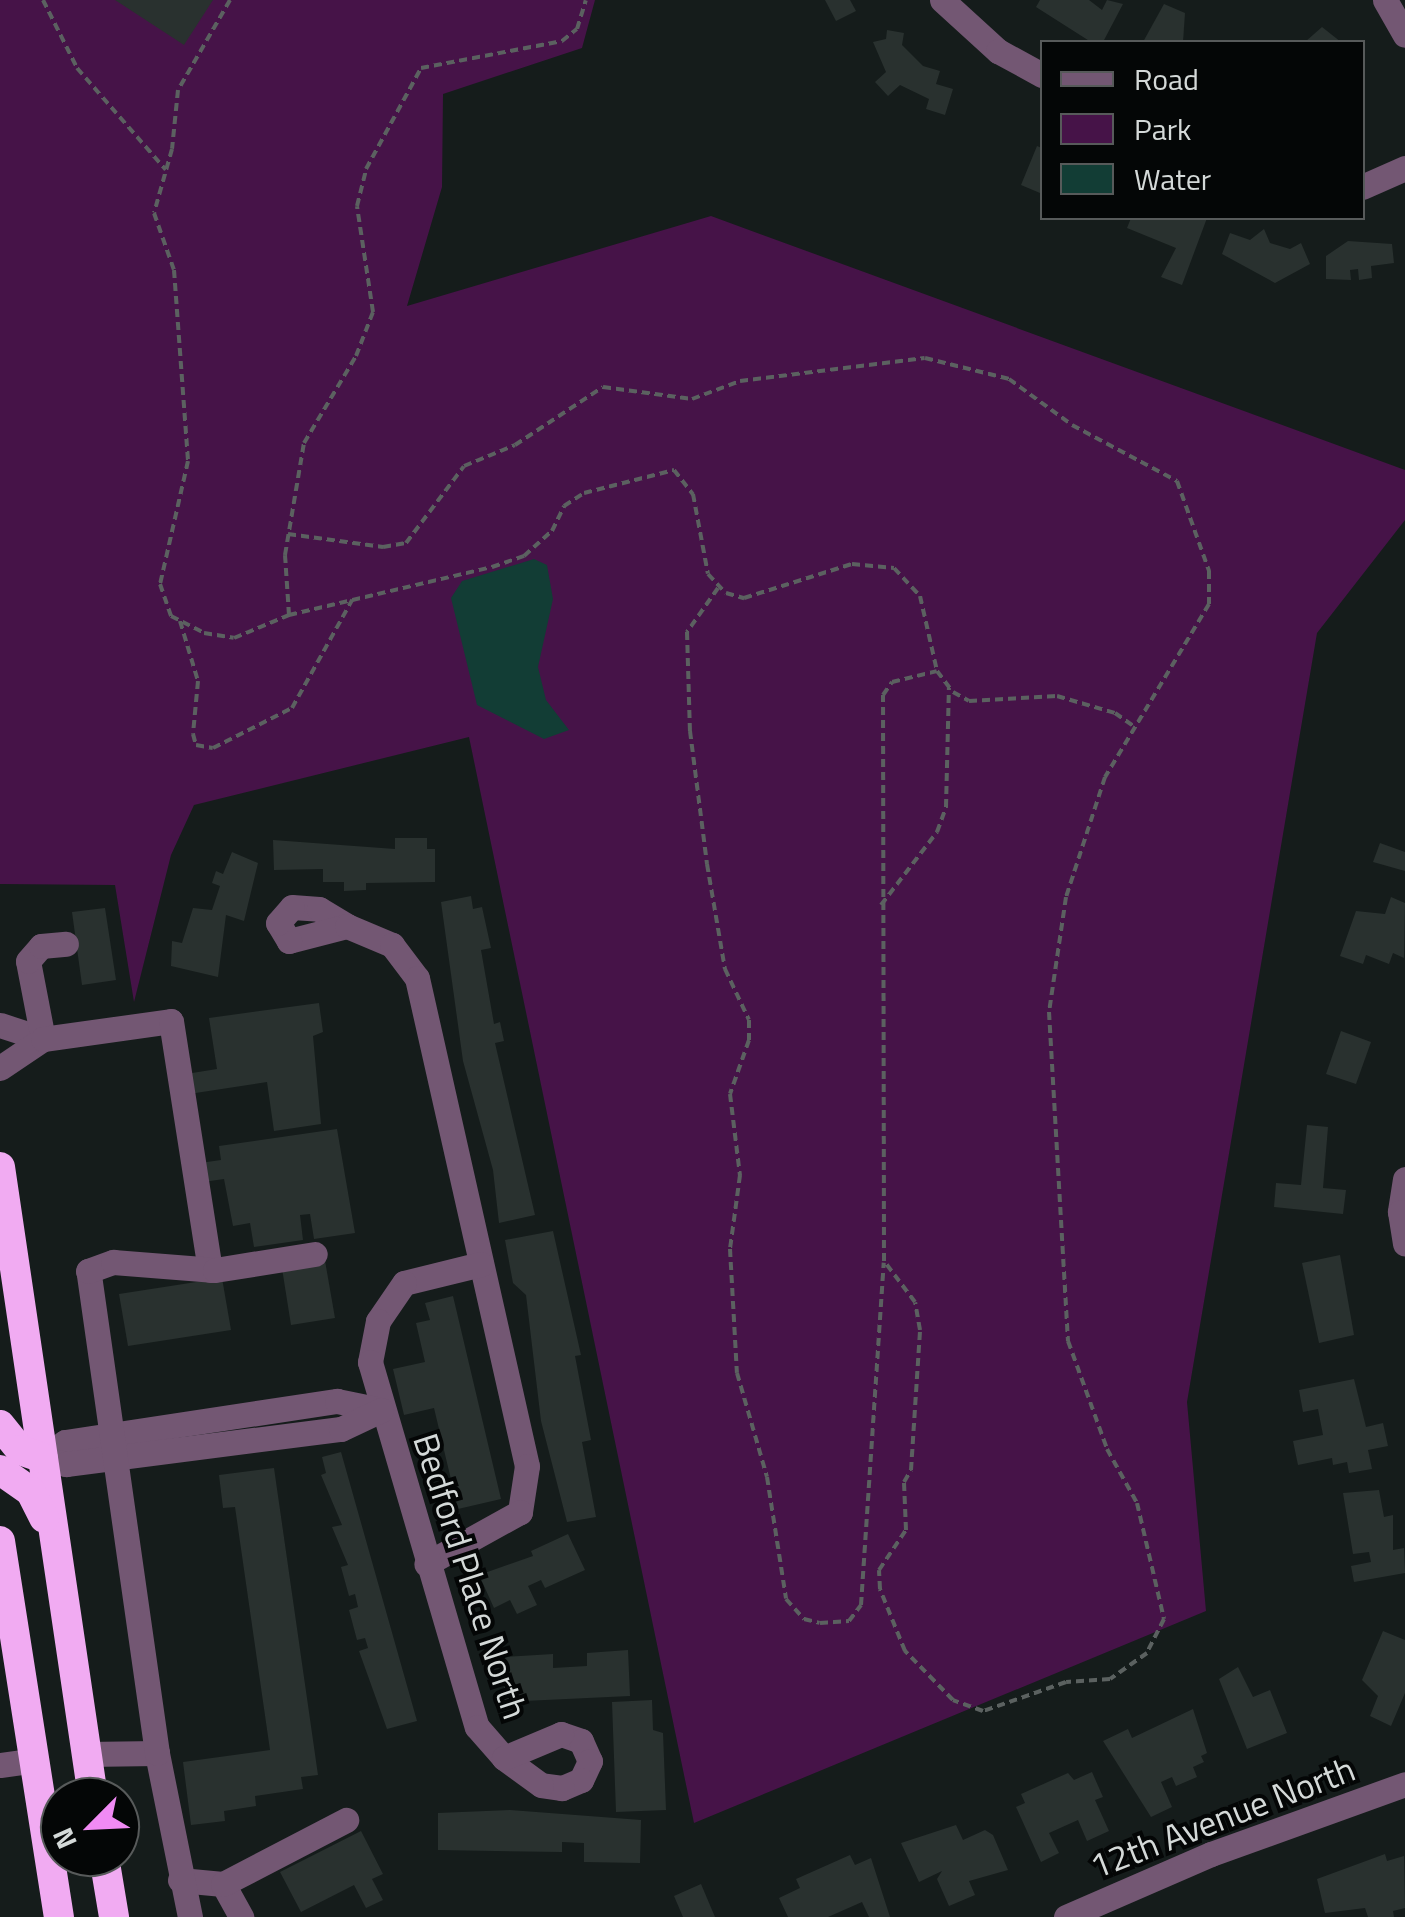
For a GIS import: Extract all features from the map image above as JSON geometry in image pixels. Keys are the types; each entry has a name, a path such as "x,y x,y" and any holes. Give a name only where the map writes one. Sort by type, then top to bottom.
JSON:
{"highway":[{"path":"0,1167 90,1777"},
{"path":"0,1425 20,1450 43,1458"},
{"path":"0,1470 31,1492 57,1554"},
{"path":"1,1561 59,1917"},
{"path":"107,1877 114,1917"}],"street":[{"path":"942,0 998,50 1040,74"},
{"path":"1385,0 1405,36"},
{"path":"1365,186 1405,168"},
{"path":"347,926 392,945 417,978 528,1490 520,1512 504,1526 426,1564"},
{"path":"43,1039 28,961 41,946 66,944"},
{"path":"0,1025 43,1039 170,1022 210,1270"},
{"path":"0,1068 43,1039"},
{"path":"1405,1178 1405,1244"},
{"path":"190,1917 158,1753 88,1271 113,1262 210,1270 314,1254"},
{"path":"382,1410 370,1362 388,1300 404,1283 481,1264"},
{"name":"Bedford Place North","path":"43,1458 66,1464 116,1445 341,1429 382,1410 477,1727 504,1758"},
{"path":"86,1754 158,1753"},
{"path":"0,1765 34,1760"},
{"name":"12th Avenue North","path":"1066,1917 1246,1840 1405,1784"},
{"path":"180,1880 222,1884 346,1820"},
{"path":"222,1884 240,1917"}],"path":[{"path":"43,0 77,68 166,170"},
{"path":"230,0 178,90 166,170 154,213 174,270 188,461 160,584 172,616 234,638 289,615 524,556 574,499 659,470 674,470 693,494 708,574 718,588 744,598 852,564 894,568 920,596 937,672 950,688 969,701 1057,696 1115,714 1135,727"},
{"path":"289,615 288,534 304,443 370,324 357,206 366,169 411,82 436,61 472,62 562,41 578,29 586,0"},
{"path":"288,534 383,547 406,544 464,466 515,446 603,387 692,398 740,381 925,358 1008,379 1072,425 1177,481 1209,571 1208,604 1106,777 1066,897 1049,1012 1068,1340 1107,1448 1137,1503 1162,1608 1160,1635 1132,1666 1097,1684 1066,1682 983,1710 953,1700 905,1651 880,1589 880,1570 906,1530 920,1317 896,1270 884,1261"},
{"path":"718,588 687,632 706,864 725,969 749,1020 750,1040 730,1094 740,1176 730,1250 737,1373 767,1477 786,1599 804,1620 820,1624 849,1621 861,1605 884,1261 883,695 892,682 937,672"},
{"path":"180,621 198,681 193,734 196,745 213,748 292,708 353,599"},
{"path":"881,906 937,832 946,807 950,688"}],"green space":[{"path":"0,0 595,0 582,48 443,94 442,187 407,306 711,216 1405,470 1405,520 1317,633 1187,1402 1206,1611 694,1823 469,737 194,805 171,855 134,1002 115,885 0,884"}],"water":[{"path":"534,559 547,565 553,599 538,667 546,700 569,730 544,739 477,705 451,598 462,581"}],"building":[{"path":"115,0 213,0 184,45"},
{"path":"825,0 850,0 856,11 836,21"},
{"path":"1040,0 1089,0 1102,10 1107,0 1123,4 1104,40 1088,40 1036,7"},
{"path":"1164,4 1185,13 1183,40 1144,40"},
{"path":"1322,27 1338,40 1307,40"},
{"path":"887,30 904,33 902,45 923,66 940,71 936,84 953,89 945,115 926,109 929,99 900,85 888,96 875,82 886,72 873,42 886,39"},
{"path":"1037,146 1040,147 1040,193 1021,185"},
{"path":"1130,220 1206,220 1182,285 1161,277 1176,248 1127,228"},
{"path":"1264,229 1270,243 1290,249 1301,243 1310,264 1275,283 1222,254 1230,233 1250,240"},
{"path":"1348,241 1392,244 1394,263 1371,266 1372,278 1359,280 1358,269 1350,270 1351,280 1326,279 1326,256"},
{"path":"395,838 427,838 427,849 435,849 435,882 366,883 366,890 344,891 344,882 323,882 323,869 274,870 273,840 395,849"},
{"path":"1380,843 1405,852 1405,871 1373,862"},
{"path":"232,852 258,863 244,921 226,915 218,977 171,966 172,941 182,943 193,908 212,910 220,886 212,883 216,871 223,874"},
{"path":"471,896 473,909 482,907 491,948 481,950 494,1024 500,1022 504,1041 495,1043 535,1215 499,1223 493,1170 463,1061 441,902"},
{"path":"1391,897 1405,903 1404,958 1393,953 1389,964 1366,955 1363,964 1340,956 1356,911 1385,914"},
{"path":"105,908 116,980 82,985 72,912"},
{"path":"319,1003 323,1032 313,1036 321,1124 274,1131 267,1082 189,1094 186,1074 217,1069 209,1018"},
{"path":"1341,1031 1371,1042 1356,1084 1326,1074"},
{"path":"1307,1125 1328,1127 1323,1188 1346,1190 1343,1214 1274,1207 1276,1183 1301,1185"},
{"path":"337,1129 355,1233 314,1239 310,1214 300,1215 303,1240 254,1247 250,1223 233,1226 224,1179 203,1182 200,1163 221,1160 219,1146"},
{"path":"553,1231 581,1355 575,1356 591,1440 582,1442 596,1517 567,1522 541,1421 526,1295 513,1283 505,1240"},
{"path":"324,1255 335,1318 291,1325 281,1262"},
{"path":"1340,1255 1354,1335 1319,1343 1302,1263"},
{"path":"222,1278 231,1330 128,1346 119,1294"},
{"path":"453,1296 501,1499 458,1509 434,1408 404,1415 393,1369 425,1362 416,1323 430,1320 425,1303"},
{"path":"1354,1379 1366,1427 1383,1423 1388,1446 1368,1450 1372,1469 1349,1473 1347,1462 1333,1465 1332,1458 1298,1465 1293,1441 1323,1435 1318,1409 1303,1412 1299,1390"},
{"path":"341,1452 417,1721 387,1729 359,1651 368,1648 365,1638 357,1640 349,1610 358,1607 355,1594 349,1596 341,1567 348,1565 332,1527 342,1525 321,1475 326,1473 322,1457"},
{"path":"274,1468 318,1775 301,1777 303,1789 255,1796 256,1806 224,1811 225,1821 191,1825 183,1762 270,1750 235,1507 223,1508 219,1475"},
{"path":"1379,1490 1384,1517 1393,1515 1393,1550 1404,1548 1405,1573 1354,1582 1351,1566 1371,1562 1369,1552 1353,1554 1343,1493"},
{"path":"568,1534 585,1570 545,1588 541,1580 528,1586 537,1605 517,1614 510,1600 494,1608 479,1575 533,1556 531,1551"},
{"path":"1383,1631 1405,1640 1405,1693 1391,1726 1370,1716 1378,1696 1362,1680"},
{"path":"628,1650 630,1696 505,1702 502,1657 553,1654 553,1668 587,1666 587,1653"},
{"path":"1238,1667 1253,1697 1270,1690 1287,1733 1247,1749 1219,1679"},
{"path":"652,1700 653,1730 663,1733 666,1810 616,1812 612,1702"},
{"path":"1193,1709 1207,1753 1201,1756 1204,1762 1193,1767 1197,1777 1176,1786 1172,1777 1161,1782 1172,1807 1151,1817 1103,1741 1128,1729 1132,1738"},
{"path":"1092,1772 1103,1797 1095,1800 1109,1831 1087,1841 1078,1820 1049,1833 1059,1853 1041,1862 1016,1807 1025,1803 1021,1794 1068,1773 1074,1780"},
{"path":"510,1810 641,1820 640,1863 584,1862 584,1843 562,1842 562,1852 438,1850 438,1813"},
{"path":"956,1825 963,1840 985,1830 993,1835 1008,1870 969,1881 975,1895 949,1906 937,1879 942,1871 919,1882 901,1843"},
{"path":"361,1831 383,1874 372,1879 383,1900 366,1908 354,1885 301,1912 280,1872"},
{"path":"1385,1854 1387,1861 1404,1856 1405,1908 1393,1911 1394,1917 1368,1917 1365,1908 1325,1913 1317,1879"},
{"path":"850,1855 855,1865 871,1858 890,1917 869,1917 862,1902 828,1917 788,1917 779,1898 800,1888 796,1879"},
{"path":"701,1884 715,1917 683,1917 674,1896"}]}
